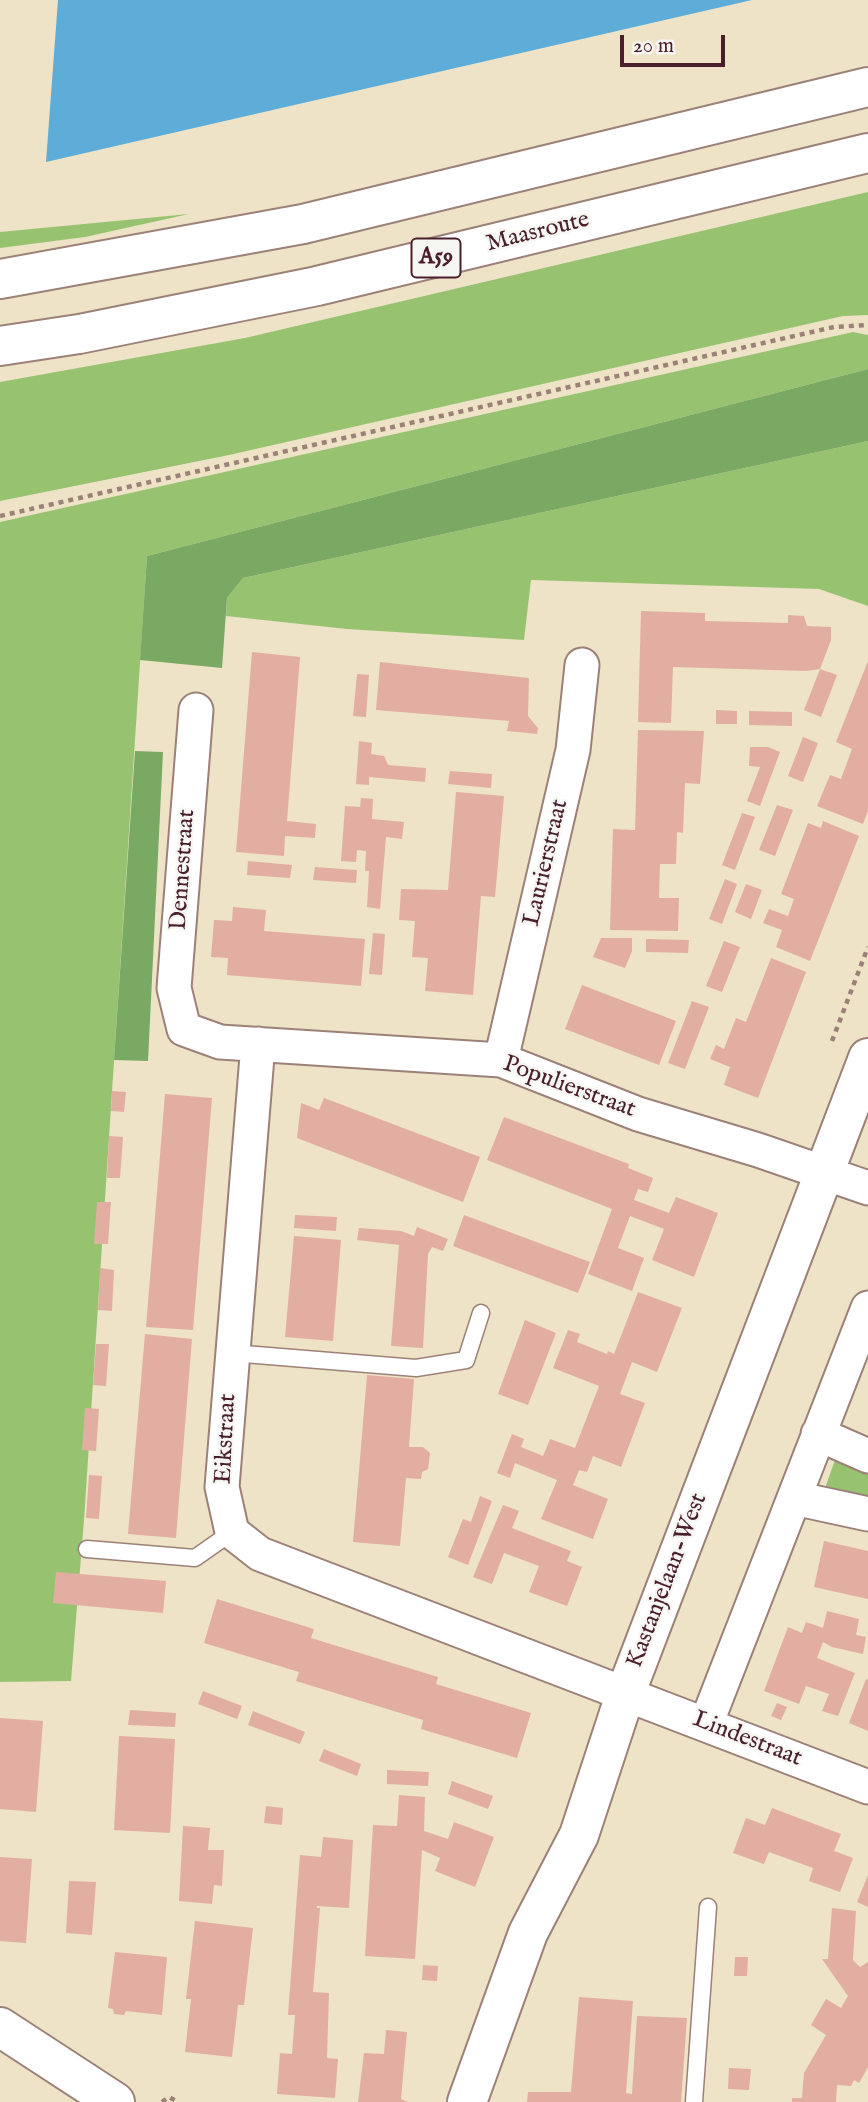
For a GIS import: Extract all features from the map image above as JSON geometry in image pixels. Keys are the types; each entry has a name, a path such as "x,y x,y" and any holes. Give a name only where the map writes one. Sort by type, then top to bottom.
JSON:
{"main road":[{"path":"0,279 303,224 868,87"},
{"name":"Maasroute","path":"0,346 79,334 317,286 868,153"},
{"name":"Kastanjelaan-West","path":"467,2102 528,1933 579,1835 626,1692 822,1172 868,1058"},
{"path":"0,2027 116,2102"}],"street":[{"name":"Laurierstraat","path":"501,1060 573,750 582,665"},
{"name":"Dennestraat","path":"184,1029 174,988 196,710"},
{"name":"Populierstraat","path":"184,1029 220,1042 501,1060 638,1114 868,1188"},
{"name":"Eikstraat","path":"232,1532 222,1487 258,1044"},
{"path":"706,1724 868,1308"},
{"path":"818,1434 868,1456"},
{"path":"794,1498 868,1514"},
{"path":"232,1532 260,1554 626,1692"},
{"name":"Lindestraat","path":"626,1692 868,1787"}],"lane":[{"path":"232,1353 416,1368 466,1360 481,1313"},
{"path":"87,1549 195,1558 232,1532"},
{"path":"694,2102 708,1907"}],"path":[{"path":"0,516 834,327 868,325"},
{"path":"163,2102 169,2096 178,2102"}],"green space":[{"path":"868,192 868,315 843,316 229,455 0,501 0,382 245,338"},
{"path":"189,214 85,237 0,248 0,232"},
{"path":"853,332 868,335 868,369 147,556 84,1520 71,1681 0,1682 0,522"},
{"path":"868,369 868,441 243,578 227,598 222,668 140,660 147,556"},
{"path":"868,441 868,606 819,589 531,580 524,640 347,629 226,616 227,598 243,578"},
{"path":"135,751 163,752 148,1061 114,1060"},
{"path":"836,1457 868,1470 868,1501 824,1491"}],"water":[{"path":"58,0 752,0 46,162"}],"building":[{"path":"641,611 705,613 705,621 788,623 788,615 804,616 807,626 831,627 831,640 820,669 806,671 673,667 671,723 638,722"},
{"path":"252,652 300,657 287,821 316,824 315,838 285,836 284,856 236,852"},
{"path":"868,661 868,811 863,824 817,806 830,775 841,779 852,749 836,742"},
{"path":"380,662 529,678 528,716 538,728 537,734 507,731 509,721 376,710"},
{"path":"820,669 837,675 821,717 804,710"},
{"path":"357,674 369,675 366,717 353,716"},
{"path":"716,710 737,711 737,724 716,724"},
{"path":"749,711 792,712 792,726 749,725"},
{"path":"638,730 704,731 700,784 685,783 683,833 677,832 676,864 660,864 659,898 679,898 678,931 610,930 613,829 635,830"},
{"path":"803,737 818,743 803,782 788,776"},
{"path":"359,741 372,743 371,754 384,756 388,765 426,768 425,782 369,777 369,785 356,784"},
{"path":"750,747 768,747 780,752 760,806 747,801 760,767 749,766"},
{"path":"450,771 492,774 491,788 448,784"},
{"path":"456,792 504,796 495,897 481,896 473,995 425,991 428,958 412,957 415,921 399,920 401,889 448,890"},
{"path":"361,798 373,799 372,819 404,822 402,839 386,837 380,909 367,907 369,871 365,871 366,851 357,850 356,862 341,861 345,806 360,807"},
{"path":"777,805 793,810 775,856 759,850"},
{"path":"742,813 755,817 735,870 722,865"},
{"path":"823,821 859,836 810,961 776,947 782,930 763,923 769,909 788,916 794,899 781,894 808,823 821,828"},
{"path":"248,861 292,865 290,878 247,875"},
{"path":"315,867 357,870 356,883 313,880"},
{"path":"725,879 737,884 722,924 709,919"},
{"path":"746,884 762,890 751,919 735,912"},
{"path":"233,907 266,910 264,931 365,939 361,986 227,975 228,958 211,957 214,920 232,921"},
{"path":"373,933 385,934 382,975 369,974"},
{"path":"601,938 632,938 632,951 625,968 593,957"},
{"path":"646,939 689,940 688,953 646,952"},
{"path":"724,941 740,947 722,992 706,986"},
{"path":"771,958 806,972 758,1098 724,1085 730,1067 710,1059 716,1045 724,1049 736,1018 746,1022"},
{"path":"582,985 676,1021 659,1065 565,1029"},
{"path":"692,1001 709,1007 685,1069 668,1063"},
{"path":"112,1091 126,1092 124,1112 111,1111"},
{"path":"165,1094 212,1098 193,1330 146,1327"},
{"path":"324,1098 480,1157 463,1202 297,1138 301,1103 319,1110"},
{"path":"504,1117 629,1164 628,1168 653,1178 648,1192 638,1189 634,1200 669,1213 676,1197 718,1213 694,1277 652,1260 664,1229 630,1216 618,1248 644,1258 632,1291 588,1274 612,1209 487,1160"},
{"path":"109,1136 123,1137 120,1178 107,1178"},
{"path":"97,1202 111,1202 108,1244 94,1244"},
{"path":"295,1215 337,1217 336,1231 294,1228"},
{"path":"464,1215 590,1262 578,1293 453,1246"},
{"path":"417,1227 448,1239 443,1251 432,1247 428,1254 423,1348 391,1346 399,1245 357,1240 359,1228 401,1231 414,1236"},
{"path":"294,1236 341,1240 333,1341 285,1337"},
{"path":"100,1268 114,1270 112,1311 98,1310"},
{"path":"638,1292 682,1308 657,1372 632,1362 620,1394 645,1403 621,1467 593,1456 587,1472 579,1470 573,1485 608,1499 593,1539 541,1519 557,1480 515,1463 510,1478 497,1473 512,1434 524,1439 521,1447 543,1456 550,1439 575,1448 599,1386 553,1368 568,1330 580,1334 577,1342 607,1354 608,1351 614,1354"},
{"path":"525,1320 556,1333 528,1405 498,1394"},
{"path":"145,1334 192,1339 176,1538 128,1534"},
{"path":"96,1344 109,1344 106,1386 93,1385"},
{"path":"367,1375 414,1379 409,1447 423,1447 430,1453 428,1469 422,1472 421,1479 406,1478 400,1546 353,1542"},
{"path":"85,1408 99,1409 96,1451 82,1450"},
{"path":"89,1475 102,1476 99,1519 86,1518"},
{"path":"480,1496 492,1501 468,1565 448,1557 463,1519 471,1522"},
{"path":"503,1505 519,1511 512,1528 571,1551 567,1561 582,1567 567,1606 529,1592 539,1566 504,1553 492,1584 473,1577"},
{"path":"824,1541 868,1551 868,1599 814,1587"},
{"path":"56,1572 166,1581 163,1613 53,1603"},
{"path":"217,1599 314,1629 311,1638 438,1677 436,1684 531,1713 517,1758 421,1729 423,1720 296,1681 299,1672 204,1643"},
{"path":"827,1611 859,1619 856,1635 866,1637 863,1654 832,1647 823,1642 817,1658 855,1673 838,1716 822,1711 829,1694 806,1686 799,1704 764,1691 788,1627 802,1633 806,1622 823,1628"},
{"path":"866,1679 868,1680 868,1731 849,1723"},
{"path":"203,1691 242,1706 237,1719 198,1704"},
{"path":"777,1703 787,1707 781,1720 771,1716"},
{"path":"130,1710 176,1713 175,1727 128,1725"},
{"path":"253,1711 305,1732 300,1744 248,1725"},
{"path":"0,1718 43,1721 36,1812 0,1809"},
{"path":"119,1736 175,1739 170,1833 114,1830"},
{"path":"324,1749 361,1764 357,1776 319,1761"},
{"path":"387,1770 429,1772 428,1786 387,1784"},
{"path":"452,1781 493,1796 488,1809 448,1794"},
{"path":"399,1795 425,1797 424,1831 448,1839 454,1822 494,1837 475,1887 435,1871 440,1858 422,1850 415,1959 365,1956 373,1825 397,1826"},
{"path":"266,1806 283,1808 282,1825 264,1823"},
{"path":"772,1808 841,1834 834,1851 853,1858 840,1892 809,1881 813,1868 769,1852 764,1864 733,1853 746,1818 765,1825"},
{"path":"183,1826 210,1828 208,1850 224,1850 222,1886 214,1885 212,1904 179,1901"},
{"path":"323,1837 353,1840 349,1908 317,1906 320,1908 313,1992 329,1993 327,2058 338,2059 335,2098 277,2094 280,2053 292,2054 295,2015 288,2015 300,1855 321,1857"},
{"path":"0,1857 32,1859 26,1943 0,1941"},
{"path":"868,1875 868,1907 857,1902"},
{"path":"69,1881 96,1882 92,1935 66,1933"},
{"path":"832,1908 856,1911 853,1960 860,1967 868,1962 868,2067 859,2083 854,2080 851,2086 837,2085 836,2102 792,2102 792,2098 802,2098 804,2073 826,2035 811,2025 826,1999 841,2008 848,1996 822,1959 828,1959"},
{"path":"195,1921 253,1928 244,2005 238,2005 232,2057 185,2052 191,1999 186,1999"},
{"path":"115,1952 167,1957 162,2015 126,2011 124,2015 114,2014 113,2009 108,2008"},
{"path":"735,1957 748,1957 747,1976 734,1976"},
{"path":"423,1965 438,1966 437,1981 422,1980"},
{"path":"579,1997 633,2001 626,2093 632,2094 637,2016 687,2018 681,2102 527,2102 528,2092 571,2092"},
{"path":"386,2030 407,2032 401,2099 408,2102 358,2102 364,2053 384,2054"},
{"path":"729,2068 751,2069 749,2090 728,2089"}]}
